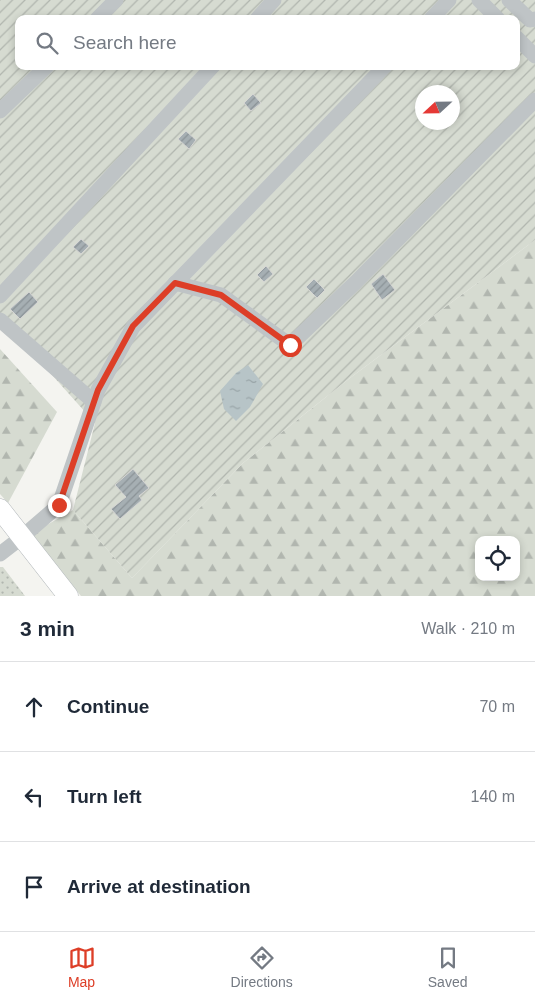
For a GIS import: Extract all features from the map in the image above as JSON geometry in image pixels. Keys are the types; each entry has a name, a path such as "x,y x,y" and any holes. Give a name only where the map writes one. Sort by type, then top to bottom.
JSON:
{"main road":[{"path":"0,509 68,596"}],"street":[{"path":"101,15 116,0"},
{"path":"261,15 274,0"},
{"path":"435,15 449,0"},
{"path":"479,0 494,15"},
{"path":"509,0 530,20 535,20"},
{"path":"520,41 535,56"},
{"path":"0,111 43,70"},
{"path":"0,296 209,70"},
{"path":"0,554 22,538 59,505 98,390 133,326 381,70"},
{"path":"175,283 221,295 290,345 356,282 535,100"},
{"path":"0,320 94,402"}],"green space":[{"path":"0,0 535,0 535,240 350,378 243,463 132,578 73,510 95,423 0,317"},
{"path":"535,240 535,596 81,596 31,534 73,510 132,578 243,463 350,378"},
{"path":"0,349 57,412 8,503 0,494"},
{"path":"0,567 3,567 25,596 0,596"}],"water":[{"path":"248,365 263,384 250,407 236,421 224,409 220,391 236,373"}],"building":[{"path":"253,94 261,103 251,111 244,103"},
{"path":"186,131 196,140 189,149 178,139"},
{"path":"81,239 89,246 81,254 73,247"},
{"path":"266,266 273,274 264,282 257,275"},
{"path":"383,274 395,290 382,300 371,284"},
{"path":"314,279 325,290 317,298 306,287"},
{"path":"29,292 38,302 20,319 10,309"},
{"path":"133,469 149,488 139,496 142,500 120,519 111,509 126,497 115,485"}],"route":[{"path":"59,505 98,390 133,326 175,283 221,295 290,345"}]}
